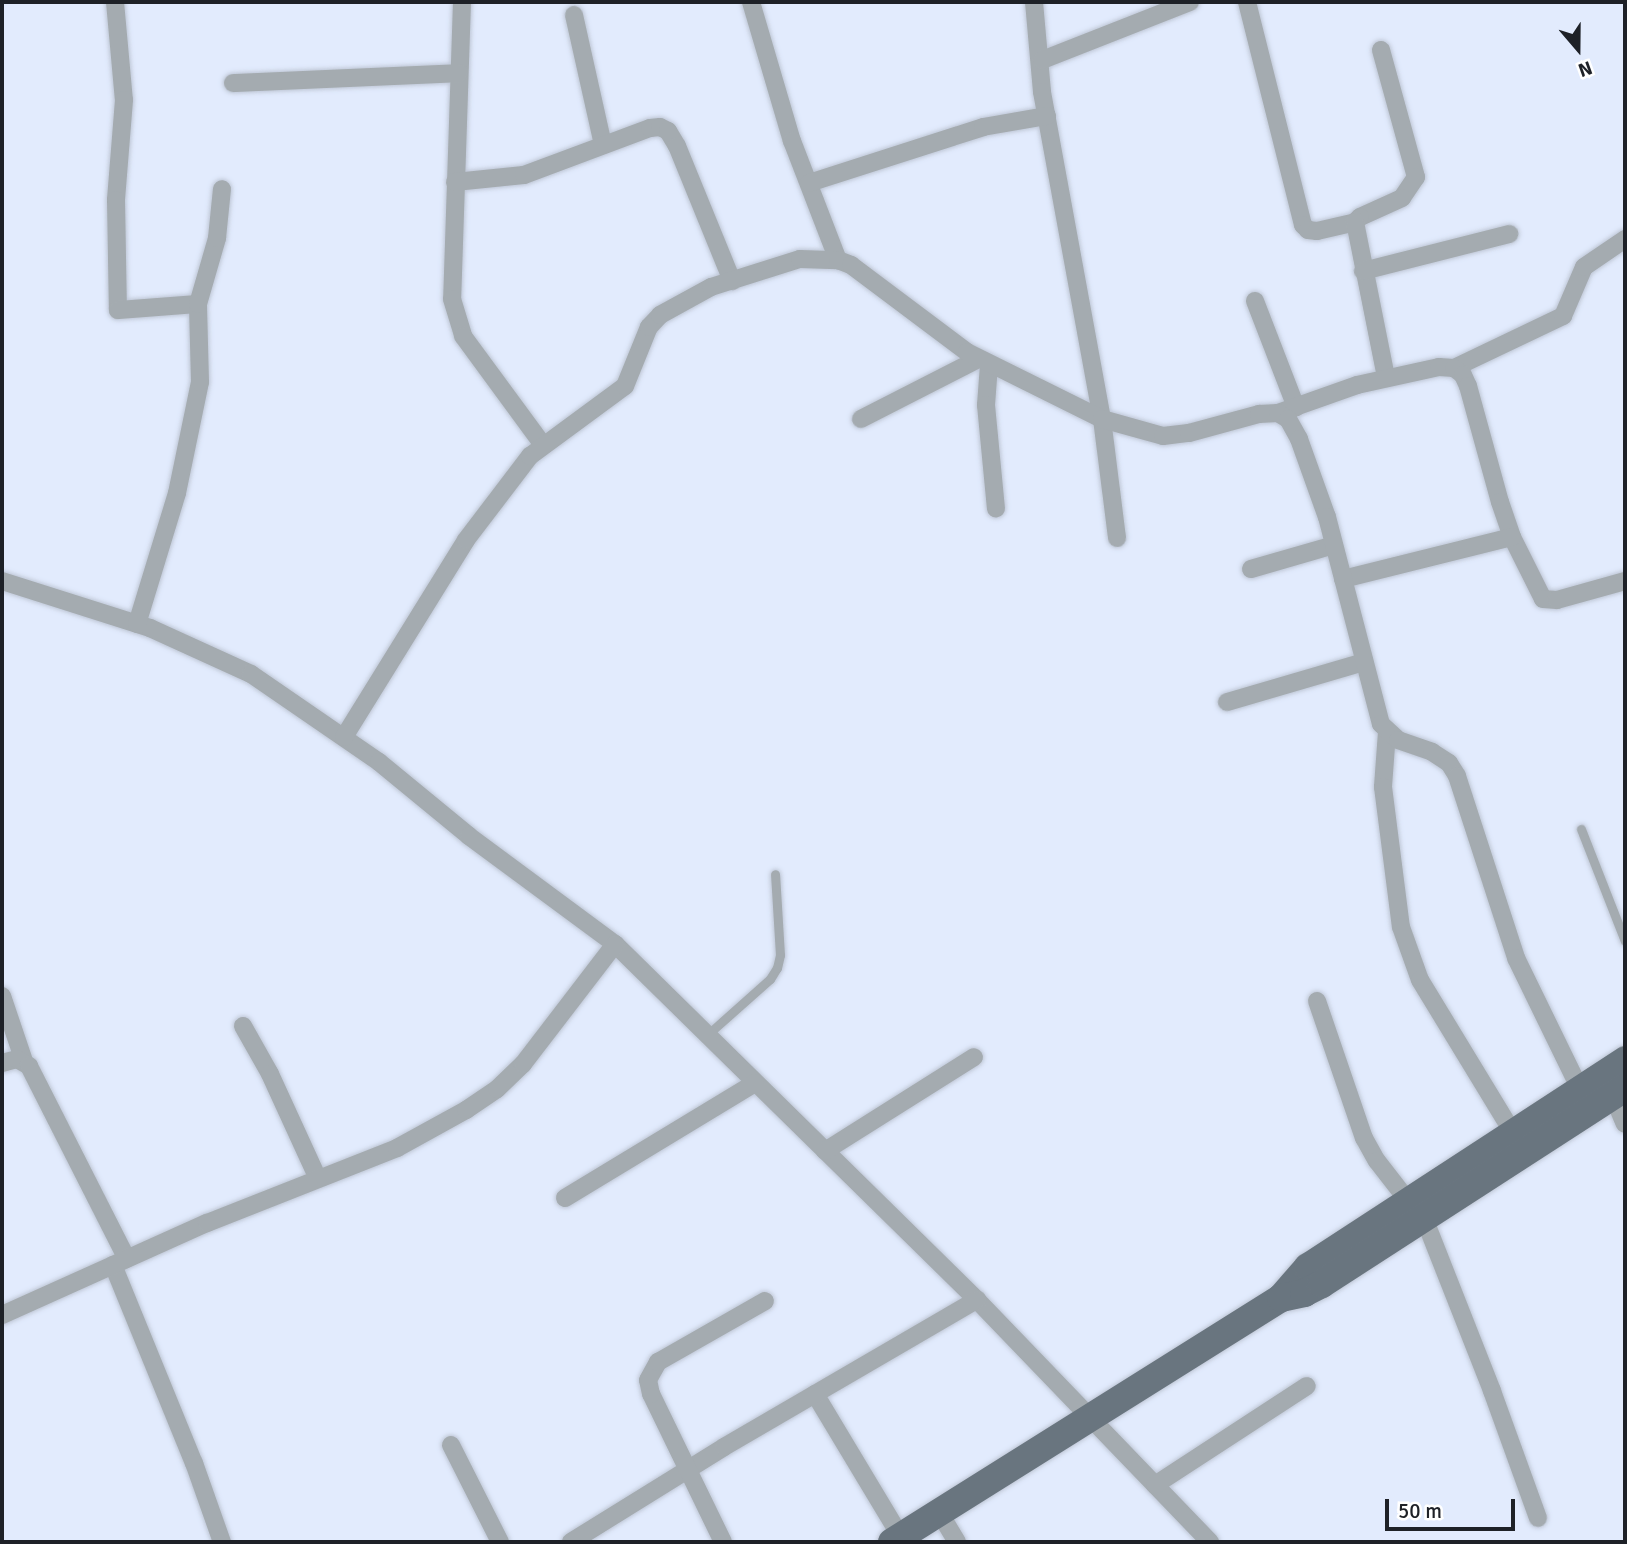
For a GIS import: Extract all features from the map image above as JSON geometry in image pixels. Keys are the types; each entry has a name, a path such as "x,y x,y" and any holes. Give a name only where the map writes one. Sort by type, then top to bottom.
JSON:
{"main road":[{"path":"896,1539 1281,1298 1304,1293 1322,1284 1513,1133 1625,1060"},
{"path":"1416,1210 1619,1092"}],"street":[{"path":"116,2 124,100 116,200 118,310 198,304"},
{"path":"462,2 452,299 463,336 543,445"},
{"path":"751,2 768,67 838,260"},
{"path":"1034,2 1047,116 1102,419 1117,538"},
{"path":"1042,60 1189,2"},
{"path":"1247,2 1303,225 1308,230 1317,231 1355,222 1360,217 1402,198 1416,177 1381,50"},
{"path":"574,15 603,145"},
{"path":"233,83 459,73"},
{"path":"808,183 983,127 1047,116"},
{"path":"455,182 524,175 650,128 668,131 677,146 732,281"},
{"path":"137,624 177,493 200,382 198,304 218,238 222,189"},
{"path":"1355,222 1387,377"},
{"path":"1363,271 1509,234"},
{"path":"344,737 466,540 530,456 613,398 625,386 649,327 660,315 711,287 800,259 838,260 851,265 984,362 1102,419 1163,436 1189,433 1259,414 1278,414 1387,377 1439,367 1454,368 1563,316 1584,267 1625,239"},
{"path":"1255,301 1296,407"},
{"path":"861,419 984,362"},
{"path":"984,362 996,509"},
{"path":"1454,368 1463,375 1468,386 1512,537 1537,591 1548,602 1625,581"},
{"path":"1278,414 1288,419 1299,439 1334,545 1381,724 1387,732 1432,752 1449,763 1457,776 1516,958 1580,1089"},
{"path":"1343,579 1512,537"},
{"path":"1251,569 1334,545"},
{"path":"2,581 137,624 195,647 251,674 344,737 615,944 978,1300 1210,1542"},
{"path":"1227,702 1364,662"},
{"path":"1387,732 1383,787 1401,927 1420,980 1513,1133"},
{"path":"2,1315 120,1262 397,1148 466,1110 497,1089 523,1064 615,944"},
{"path":"2,996 24,1060 120,1262 222,1542"},
{"path":"1318,1001 1364,1138 1377,1161 1416,1210 1493,1391 1538,1518"},
{"path":"243,1026 270,1074 318,1179"},
{"path":"825,1151 974,1057"},
{"path":"2,1063 24,1060"},
{"path":"565,1198 755,1083"},
{"path":"1619,1092 1625,1124"},
{"path":"571,1542 687,1470 978,1300"},
{"path":"723,1542 651,1394 648,1380 658,1362 765,1301"},
{"path":"1155,1485 1307,1385"},
{"path":"815,1394 896,1539"},
{"path":"451,1445 500,1542"},
{"path":"939,1512 957,1542"}],"lane":[{"path":"1581,829 1625,941"},
{"path":"707,1035 770,979 777,968 780,955 775,874"}]}
